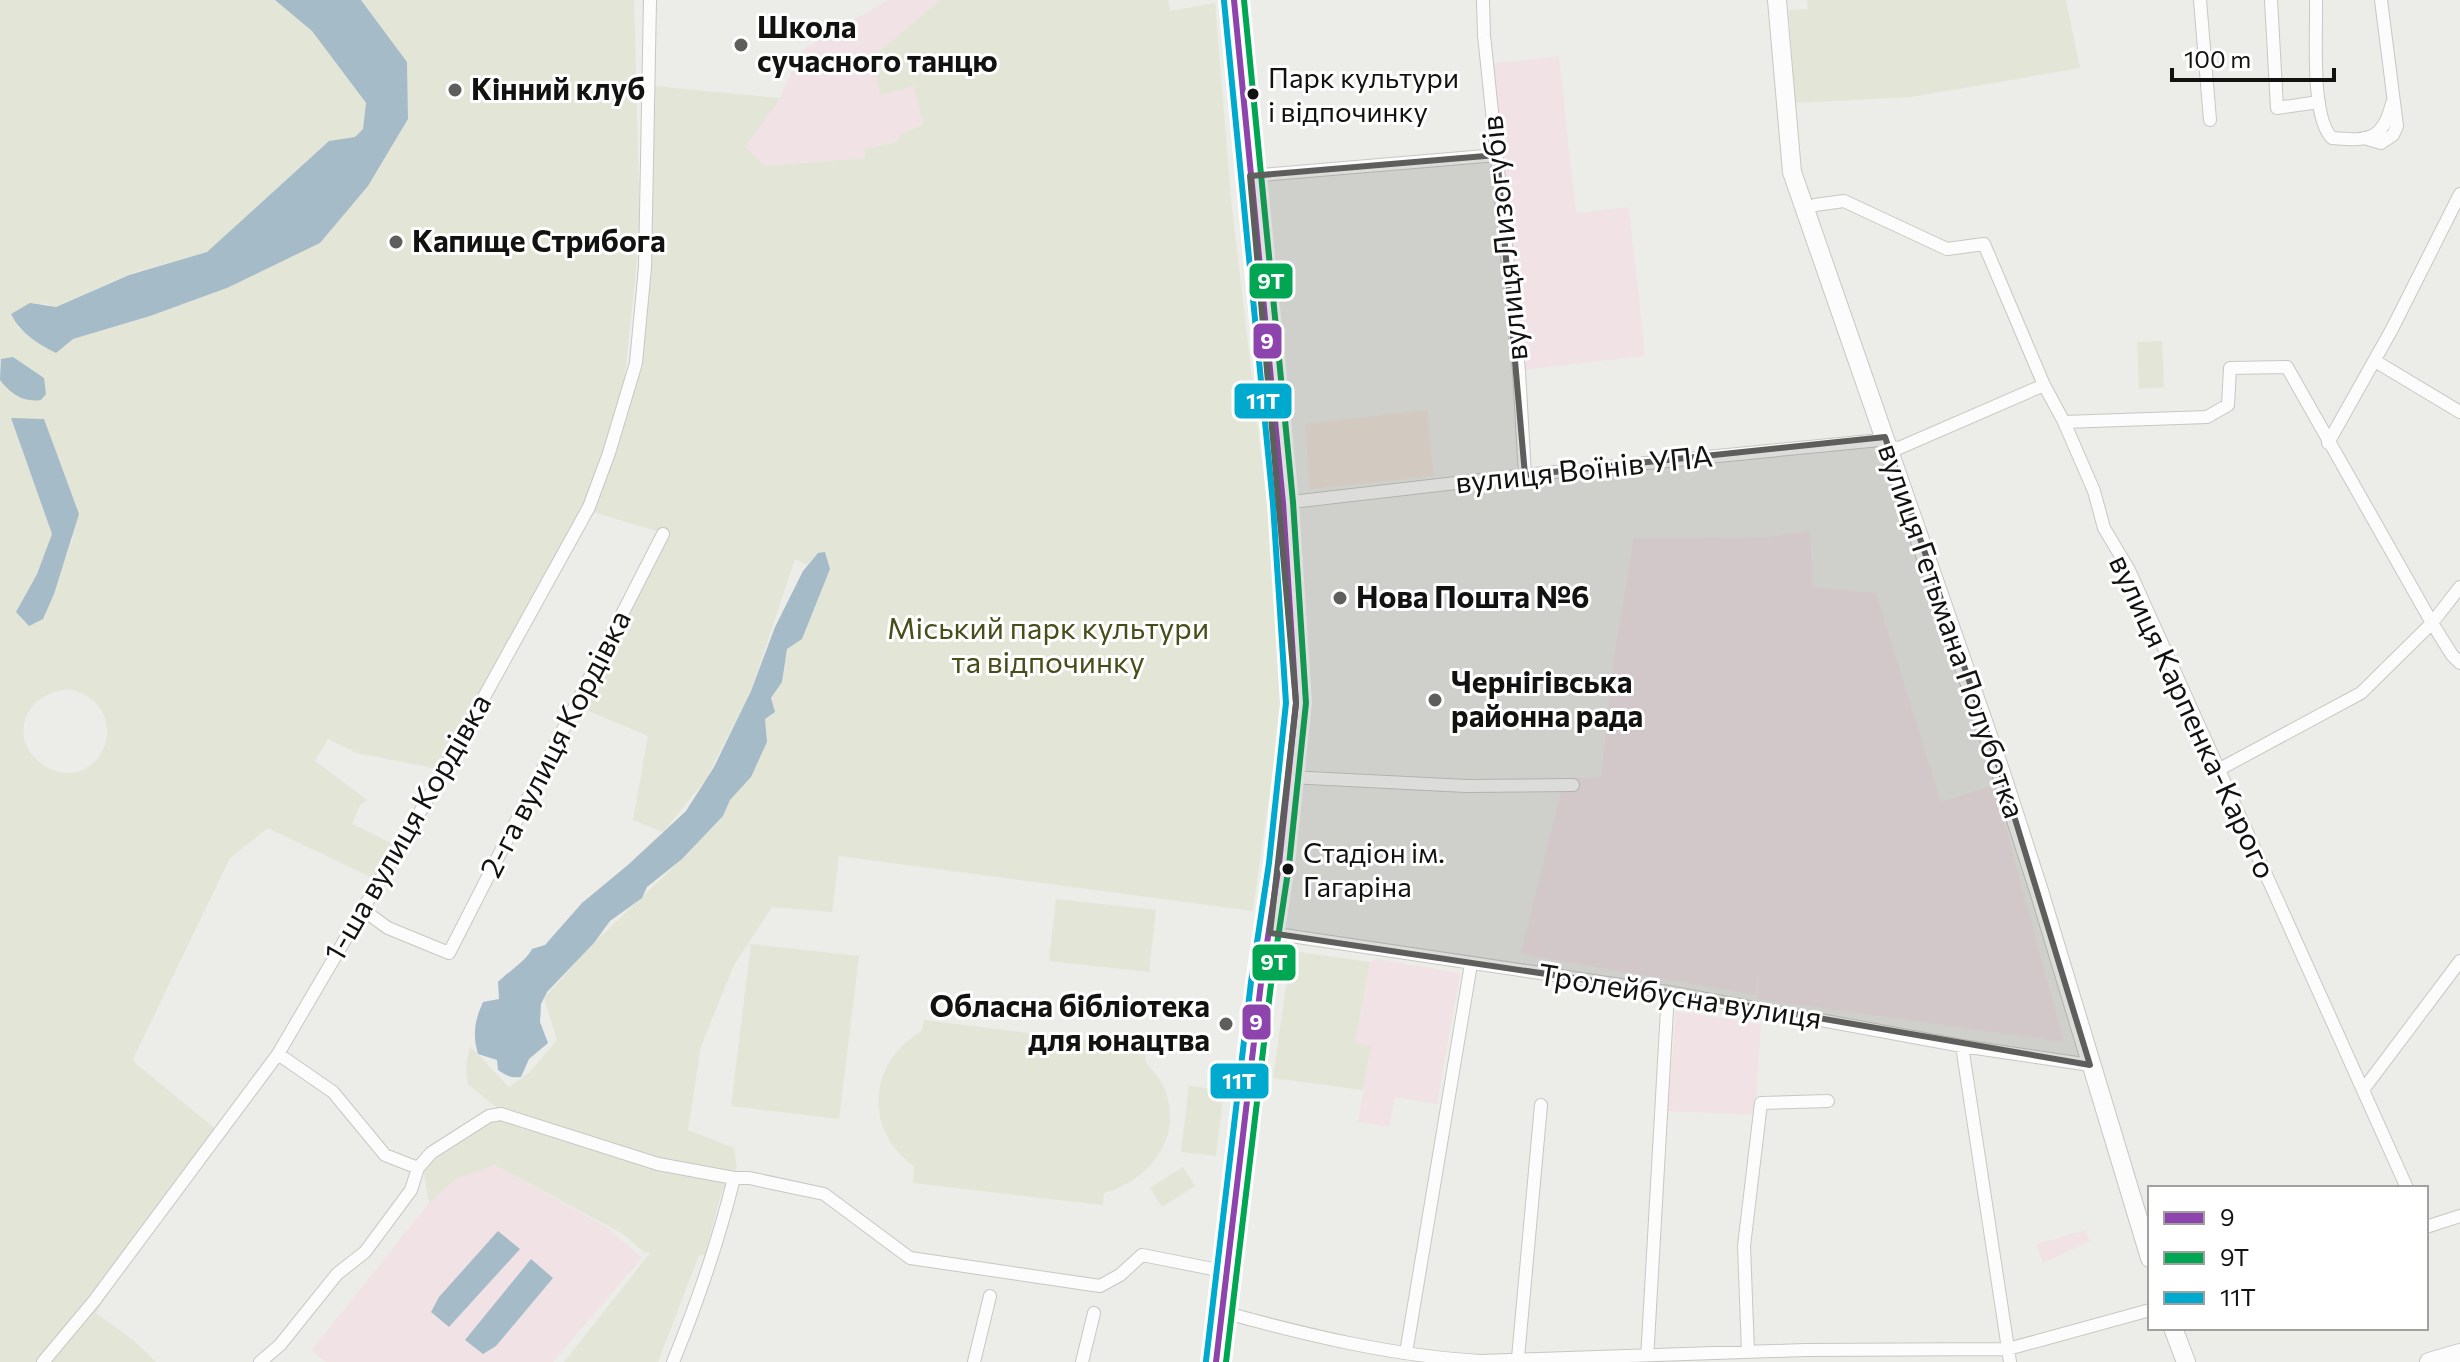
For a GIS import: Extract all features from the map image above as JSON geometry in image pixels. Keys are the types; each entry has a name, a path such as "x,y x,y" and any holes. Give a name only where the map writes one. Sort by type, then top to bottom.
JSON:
{"main road":[{"path":"1216,1362 1296,703 1283,503 1234,0"}],"street":[{"name":"1-ша вулиця Кордівка","path":"43,1362 94,1301 278,1054 431,793 589,507 636,363 646,236 650,0"},
{"name":"вулиця Лизогубів","path":"1483,0 1519,371 1525,475"},
{"name":"вулиця Гетьмана Полуботка","path":"1777,0 1792,172 2001,773 2148,1252"},
{"path":"2200,0 2210,120"},
{"path":"2271,0 2277,108 2319,102"},
{"path":"2316,0 2319,102 2325,132 2332,138 2364,138 2385,127 2392,103 2381,0"},
{"path":"1250,176 1497,155"},
{"path":"2328,443 2375,361 2460,194"},
{"name":"вулиця Карпенка-Карого","path":"1804,210 1815,205 1844,201 1947,249 1984,244 2044,385 2094,491 2104,528 2129,570 2280,913 2406,1186"},
{"path":"2375,361 2460,412"},
{"path":"2064,422 2207,417 2228,405 2230,368 2287,367 2432,623 2460,663"},
{"name":"вулиця Воїнів УПА","path":"1283,503 1525,475 1880,440 1899,448 2044,385"},
{"name":"2-га вулиця Кордівка","path":"363,910 388,928 449,953 663,534"},
{"path":"2218,770 2361,693 2432,623 2460,587"},
{"path":"1289,777 1466,786 1573,785"},
{"name":"Тролейбусна вулиця","path":"1270,933 1668,992 1962,1046 2090,1065"},
{"path":"2363,1090 2460,961"},
{"path":"1406,1353 1471,964"},
{"path":"1647,1359 1668,992"},
{"path":"1962,1046 2009,1356"},
{"path":"278,1054 333,1092 385,1155 418,1168"},
{"path":"1748,1352 1744,1246 1761,1103 1828,1101"},
{"path":"1518,1358 1541,1105"},
{"path":"260,1362 280,1345 337,1274 365,1252 411,1190 418,1168 431,1153 472,1125 501,1114 658,1164 749,1178 824,1194 910,1258 1100,1286 1120,1275 1142,1255 1228,1272"},
{"path":"673,1362 701,1296 720,1237 734,1178"},
{"path":"2428,1226 2460,1216"},
{"path":"974,1362 990,1296"},
{"path":"1223,1312 1358,1345 1437,1360 1480,1361 1518,1358 1647,1359 1748,1352 2009,1356 2148,1311"},
{"path":"1082,1362 1094,1313"},
{"path":"2174,1330 2186,1362"},
{"path":"2429,1362 2460,1353"}],"highlighted area":[{"path":"1497,155 1525,475 1885,437 2001,773 2090,1065 1668,992 1270,933 1296,703 1250,176"}],"shaded area":[{"path":"888,0 940,0 875,56 915,86 923,125 901,133 897,142 865,149 865,158 765,166 744,147 780,98 801,51"},
{"path":"1559,56 1576,213 1629,207 1645,356 1522,370 1489,64"},
{"path":"1427,410 1434,476 1310,489 1305,424"},
{"path":"1810,531 1813,587 1876,593 1941,802 1994,785 2064,1042 1757,999 1760,969 1755,995 1521,954 1564,778 1601,777 1614,658 1634,538 1769,537"},
{"path":"1377,959 1460,973 1437,1104 1395,1097 1389,1127 1358,1122 1371,1047 1355,1044 1370,962"},
{"path":"1676,1011 1761,1024 1755,1115 1668,1111"},
{"path":"495,1165 608,1228 642,1258 553,1362 326,1362 311,1351 429,1203 456,1179"},
{"path":"2085,1230 2090,1241 2043,1263 2036,1244"}],"green space":[{"path":"0,0 275,0 312,31 366,104 363,129 356,137 329,141 207,252 129,274 55,307 43,303 17,327 56,352 73,339 227,288 320,243 368,186 408,119 407,62 361,0 634,0 640,231 623,394 595,479 565,541 438,769 357,753 328,739 315,761 367,800 360,805 352,824 393,844 392,854 375,879 268,828 230,858 133,1059 217,1130 178,1176 96,1313 133,1340 156,1362 0,1362","holes":["11,419 73,538 43,619 16,612 37,574 52,534","70,689 91,699 103,712 107,728 105,744 97,759 85,769 69,773 50,769 38,761 27,746 23,731 28,712 41,698"]},
{"name":"Міський парк культури та відпочинку","path":"940,0 1168,0 1170,11 1215,3 1231,199 1268,514 1284,688 1253,911 839,856 832,912 772,907 734,965 701,1046 688,1130 734,1148 737,1167 721,1194 705,1255 699,1255 658,1362 564,1362 650,1253 644,1252 623,1234 495,1165 456,1179 429,1203 423,1168 503,1113 468,1084 466,1067 470,1046 509,1087 529,1073 557,1040 544,998 594,943 723,816 730,800 749,779 767,742 765,719 771,698 782,682 787,649 802,639 830,569 818,553 807,565 795,559 751,691 706,779 663,832 633,820 648,736 577,706 663,533 593,512 643,366 654,86 780,98 745,147 765,166 865,158 865,149 897,142 901,133 923,125 914,86 880,95 874,56"},
{"path":"1807,0 2066,0 2080,68 1911,97 1795,103 1789,10 1808,9"},
{"path":"2162,341 2164,387 2139,389 2137,342"},
{"path":"1056,899 1156,910 1149,972 1049,961"},
{"path":"751,944 859,956 839,1119 731,1106"},
{"path":"1291,951 1370,962 1355,1043 1371,1046 1363,1090 1273,1078"},
{"path":"924,1020 1146,1048 1145,1061 1162,1084 1170,1110 1169,1127 1158,1156 1134,1179 1104,1193 1103,1205 913,1183 914,1166 897,1151 886,1134 880,1116 879,1097 882,1078 891,1060 904,1044 922,1031"},
{"path":"1189,1086 1224,1090 1216,1156 1181,1152"},
{"path":"1183,1167 1195,1186 1162,1207 1150,1188"}],"water":[{"path":"275,0 361,0 407,62 408,119 368,186 320,243 227,288 73,339 56,353 36,342 19,327 11,314 30,303 56,307 129,275 207,252 329,141 355,137 363,129 366,103 312,31"},
{"path":"13,357 44,378 46,394 41,400 18,396 0,380 1,359"},
{"path":"11,418 44,419 79,514 43,619 29,626 16,612 37,574 52,534"},
{"path":"825,552 830,569 802,639 787,649 782,682 771,698 775,712 765,719 767,742 751,777 730,800 723,816 682,859 647,887 642,898 610,921 594,943 547,992 541,1004 540,1022 548,1043 529,1059 521,1077 501,1072 497,1060 478,1054 475,1027 483,1002 499,999 498,982 532,949 545,945 582,903 686,811 714,767 803,571 818,553"},
{"path":"498,1231 520,1249 449,1327 431,1312 439,1297"},
{"path":"531,1259 553,1278 496,1346 483,1354 465,1340"}],"transit line":[{"name":"9","path":"1216,1362 1261,983 1279,864 1296,703 1283,503 1234,0"},
{"name":"9Т","path":"1226,1362 1271,984 1289,865 1306,703 1293,502 1244,0"},
{"name":"11Т","path":"1206,1361 1251,982 1269,863 1286,703 1273,504 1224,1"}],"place":[{"name":"Школа сучасного танцю","path":"741,45"},
{"name":"Кінний клуб","path":"455,90"},
{"name":"Парк культури і відпочинку","path":"1253,94"},
{"name":"Капище Стрибога","path":"396,242"},
{"name":"Нова Пошта №6","path":"1340,598"},
{"name":"Чернігівська районна рада","path":"1435,700"},
{"name":"Стадіон ім. Гагаріна","path":"1288,869"},
{"name":"Обласна бібліотека для юнацтва","path":"1226,1024"}]}
